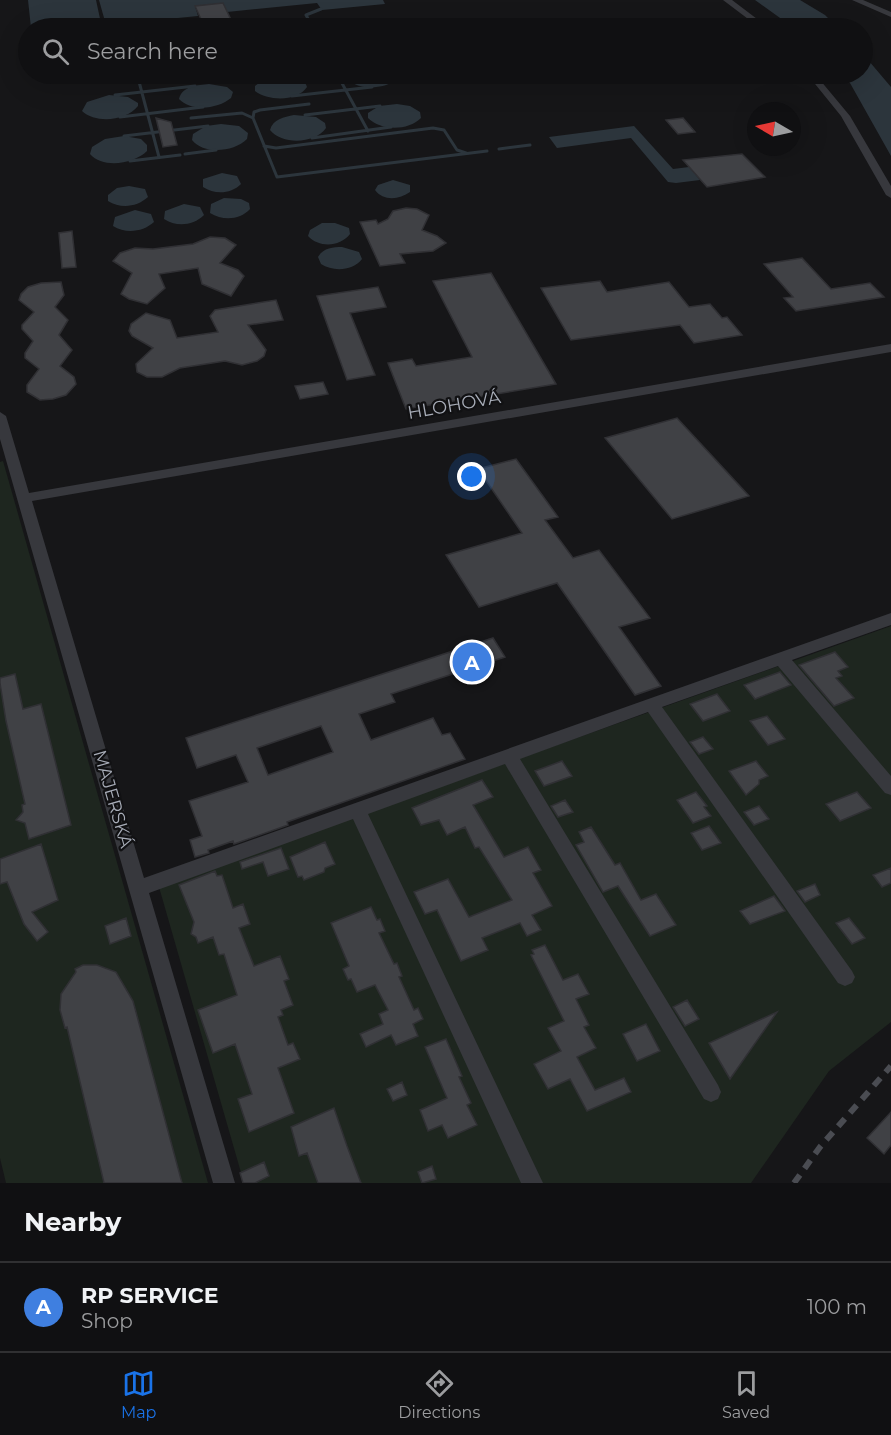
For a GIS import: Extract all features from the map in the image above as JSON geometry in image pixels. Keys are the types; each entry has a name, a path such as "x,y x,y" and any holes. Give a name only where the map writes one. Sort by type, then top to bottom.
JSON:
{"street":[{"path":"727,0 751,18"},
{"path":"856,0 891,15"},
{"path":"822,84 829,91 847,119 891,195"},
{"name":"HLOHOVÁ","path":"24,498 891,348"},
{"name":"MAJERSKÁ","path":"0,416 224,1183"},
{"path":"139,888 891,619"},
{"path":"781,658 891,788"},
{"path":"651,704 845,976"},
{"path":"509,755 711,1092"},
{"path":"357,809 532,1183"}],"shaded area":[{"path":"28,0 96,0 100,18 30,18"},
{"path":"99,0 383,0 385,4 322,10 317,3 227,12 223,3 195,6 198,16 104,18"},
{"path":"755,0 800,0 828,18 780,18"},
{"path":"873,66 891,87 891,156 851,84 873,84"},
{"path":"209,84 227,87 233,92 231,98 212,107 190,106 179,99 183,91 187,89"},
{"path":"258,84 306,84 307,87 296,95 275,98 255,91"},
{"path":"355,84 388,84 378,87"},
{"path":"109,95 128,97 138,103 138,106 126,115 111,119 95,118 82,111 87,102"},
{"path":"397,104 410,106 420,112 421,118 409,125 394,128 380,125 368,118 368,113 379,106"},
{"path":"294,115 316,117 325,123 326,128 314,137 298,141 282,138 270,130 276,121"},
{"path":"221,124 239,126 248,133 247,139 235,147 219,150 204,148 192,140 193,134 206,126"},
{"path":"634,126 673,169 689,167 700,180 668,182 631,138 557,148 549,137"},
{"path":"124,136 141,139 147,145 147,151 127,162 118,163 103,162 90,154 92,147 105,139"},
{"path":"222,173 237,176 241,184 233,190 223,192 203,187 203,179"},
{"path":"393,180 410,185 410,192 401,197 387,198 375,190 378,185"},
{"path":"129,186 145,189 148,197 129,206 108,201 108,195 117,188"},
{"path":"224,198 241,199 249,203 250,209 246,213 231,218 210,213 211,204"},
{"path":"184,204 200,207 204,215 200,219 184,224 164,219 165,211"},
{"path":"135,210 151,214 154,222 134,231 113,226 115,217"},
{"path":"322,223 335,223 349,228 350,234 335,244 318,243 308,236 310,230"},
{"path":"342,247 359,252 362,259 353,266 343,269 326,267 321,264 318,257 325,250"},
{"path":"3,461 208,1183 6,1183 0,1158 0,462"},
{"path":"891,626 891,1022 829,1071 751,1183 244,1183 159,887"}],"building":[{"path":"223,3 230,18 200,18 195,6"},
{"path":"156,118 171,122 177,145 163,147"},
{"path":"683,118 695,132 678,134 666,120"},
{"path":"742,154 765,177 707,187 683,160"},
{"path":"406,208 417,209 429,215 422,230 437,236 446,243 433,251 400,254 405,263 380,266 360,222 376,220 378,224 388,219 393,211"},
{"path":"72,231 76,267 62,268 59,233"},
{"path":"210,237 225,238 236,245 220,263 238,270 244,276 231,296 202,284 198,268 159,274 165,288 147,304 121,294 132,273 113,261 120,253 135,248 153,249 193,244"},
{"path":"802,258 831,289 870,283 884,297 796,311 784,298 793,297 764,264"},
{"path":"491,273 556,384 406,409 388,363 412,359 416,366 472,357 433,281"},
{"path":"600,281 607,292 669,282 689,307 710,304 722,318 727,317 742,335 694,343 680,325 571,340 541,288"},
{"path":"61,282 64,295 55,307 68,320 59,335 72,350 60,366 74,377 76,384 66,395 40,400 27,392 27,385 39,369 25,358 25,353 33,341 22,329 22,325 34,312 19,300 28,287 41,283"},
{"path":"378,287 386,307 350,313 375,375 347,380 317,296"},
{"path":"276,300 283,320 248,325 266,350 264,356 257,361 242,365 225,361 180,368 162,377 147,377 137,372 136,364 153,348 132,336 129,331 131,324 146,313 170,320 177,338 218,332 210,316 215,310"},
{"path":"323,382 328,394 300,399 295,386"},
{"path":"677,418 749,496 672,519 605,438"},
{"path":"516,459 558,517 545,520 573,558 599,550 650,618 619,627 661,686 635,695 557,583 479,607 446,555 522,533 478,469"},
{"path":"493,638 505,657 391,694 395,702 359,714 371,740 433,718 442,735 450,733 465,759 287,822 288,825 234,844 233,841 208,850 209,853 195,857 190,840 202,836 189,801 248,782 236,755 197,768 186,738","holes":["321,726 333,752 268,775 257,748"]},
{"path":"835,652 848,667 838,671 842,676 836,678 854,698 834,706 799,665"},
{"path":"780,672 791,685 755,699 744,685"},
{"path":"15,674 23,709 41,704 71,825 29,839 25,823 16,820 23,812 22,805 25,804 6,721 0,683 0,678"},
{"path":"717,694 730,711 703,721 690,704"},
{"path":"767,716 785,739 768,745 750,721"},
{"path":"703,737 713,749 699,754 690,742"},
{"path":"562,761 572,776 544,786 535,771"},
{"path":"756,761 768,776 759,780 759,784 746,795 729,771"},
{"path":"482,780 493,797 473,805 504,857 528,847 541,870 533,873 552,906 532,915 541,930 527,936 520,923 482,938 488,950 461,961 437,910 425,914 414,892 448,879 469,917 512,900 479,847 475,848 465,827 447,835 439,820 421,825 412,808"},
{"path":"696,792 707,806 704,807 711,816 693,823 677,800"},
{"path":"857,792 871,808 840,821 826,804"},
{"path":"565,800 573,812 558,817 551,806"},
{"path":"759,806 769,819 754,825 744,812"},
{"path":"709,826 721,843 702,850 691,833"},
{"path":"591,827 615,865 620,863 641,900 656,894 676,925 650,936 618,886 603,892 576,845 584,842 579,832"},
{"path":"325,842 335,864 325,868 324,872 304,880 302,876 298,877 290,857"},
{"path":"41,844 58,900 32,912 48,932 37,941 24,924 7,882 0,884 0,859"},
{"path":"281,848 289,869 268,876 263,862 242,869 240,862"},
{"path":"891,868 891,883 882,887 873,875"},
{"path":"215,871 217,876 222,875 233,908 243,904 250,924 239,928 254,966 280,956 289,979 284,981 293,1005 281,1010 283,1015 278,1017 288,1045 293,1043 300,1059 278,1068 294,1113 249,1132 238,1099 252,1094 235,1044 213,1053 198,1010 237,995 224,954 219,955 213,937 198,943 196,937 191,934 194,922 179,885"},
{"path":"815,884 820,895 805,902 797,891"},
{"path":"774,896 785,911 750,924 740,911"},
{"path":"371,907 377,920 380,919 385,931 379,933 394,964 397,963 402,976 399,977 414,1010 418,1008 423,1019 413,1024 418,1036 396,1045 391,1035 366,1047 360,1034 383,1024 379,1014 388,1010 375,985 357,992 351,979 348,980 343,969 349,966 331,923"},
{"path":"126,918 131,936 110,944 105,926"},
{"path":"849,918 865,938 852,944 836,923"},
{"path":"545,945 563,980 578,974 589,994 576,999 589,1025 584,1027 596,1048 577,1057 595,1090 624,1078 631,1092 587,1111 570,1079 548,1089 534,1064 561,1051 548,1028 564,1021 531,955 534,954 532,950"},
{"path":"83,965 97,965 116,972 133,1001 182,1183 104,1183 67,1027 65,1028 60,1010 61,994 76,972 75,969"},
{"path":"687,1000 699,1019 685,1026 673,1007"},
{"path":"777,1012 730,1079 709,1043"},
{"path":"646,1024 660,1051 637,1061 623,1034"},
{"path":"446,1039 471,1103 467,1105 477,1125 448,1138 442,1125 428,1131 420,1110 447,1098 425,1047"},
{"path":"402,1082 407,1095 393,1101 387,1089"},
{"path":"334,1108 361,1183 318,1183 307,1153 299,1156 291,1127"},
{"path":"891,1112 891,1145 884,1154 867,1138"},
{"path":"264,1162 269,1176 255,1183 243,1183 240,1173"},
{"path":"432,1166 436,1179 422,1183 418,1172"}],"waterway":[{"path":"308,18 306,15 321,9"},
{"path":"140,84 142,92"},
{"path":"342,84 346,90"},
{"path":"142,92 195,86"},
{"path":"346,90 372,87"},
{"path":"292,96 346,90"},
{"path":"346,90 356,109"},
{"path":"115,95 142,92"},
{"path":"142,92 148,114"},
{"path":"253,118 254,112 260,110 309,104"},
{"path":"356,109 380,106"},
{"path":"148,114 203,107"},
{"path":"305,115 356,109"},
{"path":"356,109 368,130"},
{"path":"191,118 242,113 253,118"},
{"path":"120,117 148,114"},
{"path":"148,114 153,133"},
{"path":"253,118 264,146"},
{"path":"153,133 208,126"},
{"path":"368,130 391,127"},
{"path":"264,146 276,148 433,128 444,130 457,150 466,153"},
{"path":"312,138 368,130"},
{"path":"124,136 153,133"},
{"path":"153,133 159,157"},
{"path":"499,149 530,145"},
{"path":"264,146 277,177 487,151"},
{"path":"185,154 216,150"},
{"path":"130,161 180,155"}],"railway":[{"path":"794,1183 820,1147 891,1066"}],"place":[{"name":"RP SERVICE","path":"472,662"}]}
